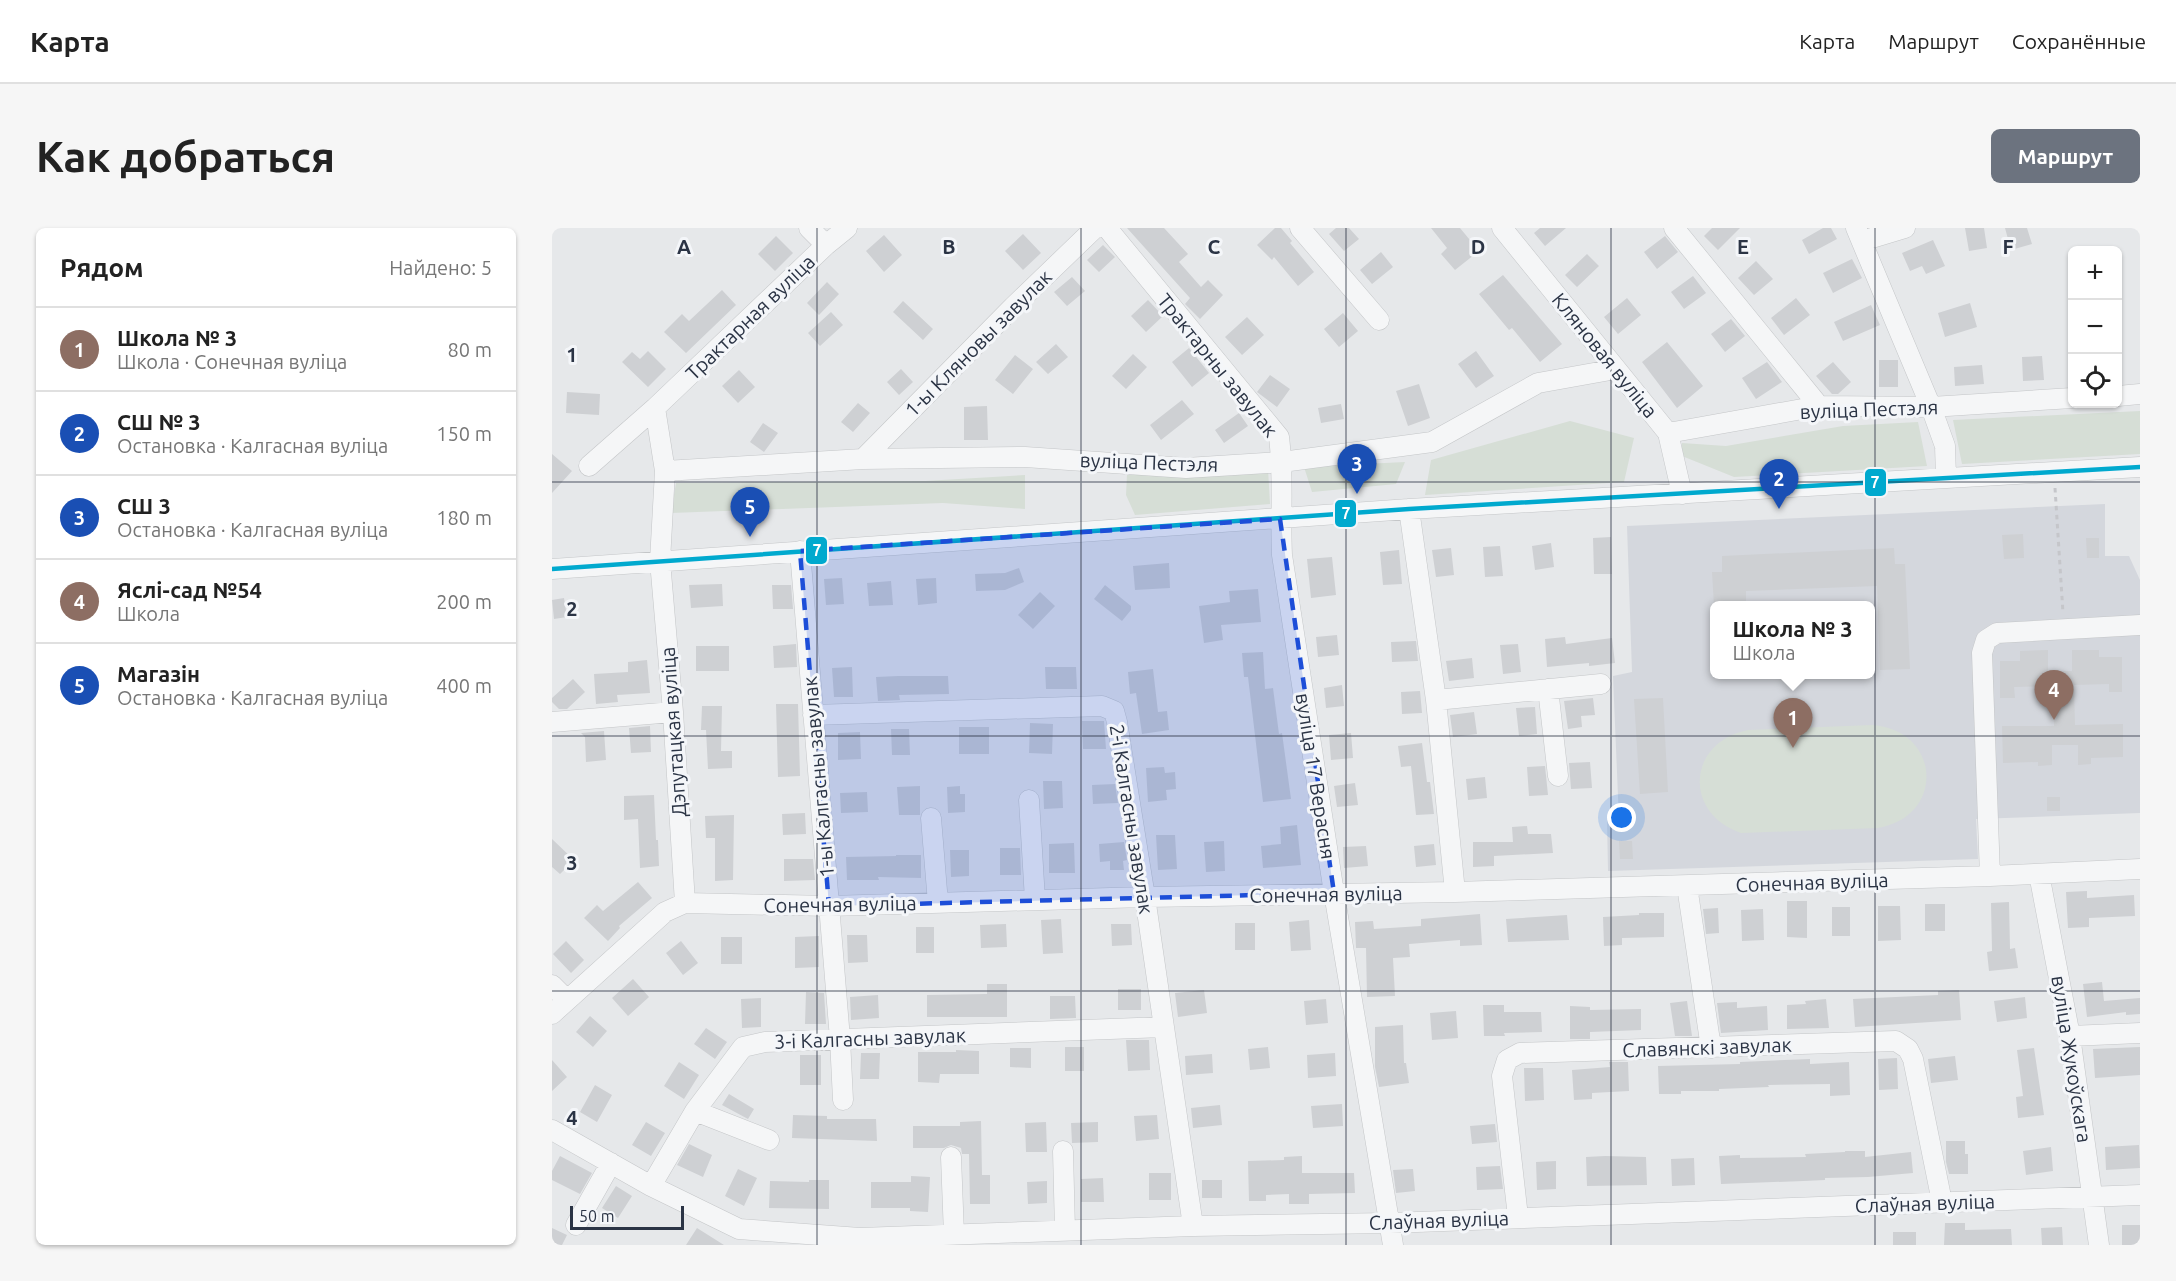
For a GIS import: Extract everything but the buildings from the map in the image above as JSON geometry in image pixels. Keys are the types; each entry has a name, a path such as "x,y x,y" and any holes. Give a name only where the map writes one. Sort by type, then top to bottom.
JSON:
{"street":[{"path":"809,228 826,245"},
{"name":"Трактарная вуліца","path":"589,466 655,408 826,245 847,228"},
{"name":"1-ы Кляновы завулак","path":"863,459 1013,307 1095,228"},
{"name":"Трактарны завулак","path":"1107,228 1279,437 1282,462 1280,519"},
{"path":"1300,228 1379,320"},
{"name":"Кляновая вуліца","path":"1502,228 1668,433 1682,494"},
{"path":"1674,228 1819,406"},
{"path":"1905,228 1859,234 1945,446 1946,477"},
{"name":"вуліца Пестэля","path":"664,471 863,459 1025,457 1186,468 1282,462 1432,442 1538,383 1616,369"},
{"path":"2122,396 2140,394"},
{"name":"вуліца Пестэля","path":"1668,433 1819,406 1931,407 2068,398"},
{"name":"Дэпутацкая вуліца","path":"655,408 664,471 660,561 673,712 685,903"},
{"path":"552,568 1409,509 1946,477 2140,468"},
{"path":"1409,509 1436,700 1455,892"},
{"name":"вуліца 17 Верасня","path":"1280,519 1282,555 1334,893 1393,1245"},
{"name":"1-ы Калгасны завулак","path":"800,551 840,1039 843,1101"},
{"path":"1990,876 1982,653 1986,640 1997,633 2140,625"},
{"path":"1436,700 1601,684"},
{"path":"1548,689 1558,776"},
{"name":"2-і Калгасны завулак","path":"813,715 1102,706 1114,711 1145,897 1193,1226"},
{"path":"552,722 673,712"},
{"path":"1029,800 1035,900"},
{"path":"931,818 938,903"},
{"name":"Сонечная вуліца","path":"685,903 829,906 1145,897 1455,892 1990,876 2140,869"},
{"name":"вуліца Жукоўскага","path":"2039,874 2070,1036 2099,1245"},
{"path":"1687,886 1711,1048"},
{"path":"552,1014 665,912 685,903"},
{"path":"552,985 567,1000"},
{"name":"3-і Калгасны завулак","path":"651,1186 695,1111 743,1047 765,1042 1164,1027"},
{"path":"2070,1036 2140,1033"},
{"name":"Славянскі завулак","path":"1518,1217 1502,1076 1507,1060 1520,1053 1896,1041 1908,1049 1913,1059 1942,1202"},
{"path":"695,1111 769,1140"},
{"path":"552,1130 737,1237"},
{"path":"1063,1151 1065,1231"},
{"path":"951,1157 954,1235"},
{"path":"576,1225 610,1163"},
{"name":"Слаўная вуліца","path":"737,1237 860,1238 1193,1226 1390,1223 2140,1195"}],"path":[{"path":"2054,471 2064,629"}],"highlighted area":[{"path":"1280,519 1334,893 829,906 800,551"}],"shaded area":[{"path":"2140,411 2140,454 1962,464 1953,420"},
{"path":"1570,421 1634,438 1624,482 1425,495 1431,460"},
{"path":"1918,422 1927,466 1734,477 1682,456 1682,443 1726,446 1843,426"},
{"path":"1405,462 1396,484 1312,492 1304,467"},
{"path":"1268,469 1270,504 1135,515 1126,495 1127,475"},
{"path":"1025,475 1025,509 943,503 671,513 676,483 925,481"},
{"path":"2105,504 2105,556 2129,556 2140,580 2140,813 1976,819 1978,859 1608,871 1607,820 1619,820 1613,676 1632,672 1627,526"},
{"path":"1872,725 1895,730 1912,742 1922,757 1926,774 1924,791 1915,808 1900,820 1878,828 1741,833 1722,823 1709,810 1701,794 1700,778 1704,762 1713,748 1728,737 1748,730"}],"transit line":[{"name":"7","path":"552,569 1409,509 2140,467"}],"place":[{"name":"СШ 3","path":"1357,494"},
{"name":"СШ № 3","path":"1779,509"},
{"name":"Магазін","path":"750,537"},
{"name":"Яслі-сад №54","path":"2054,720"},
{"name":"Школа № 3","path":"1793,748"}]}
